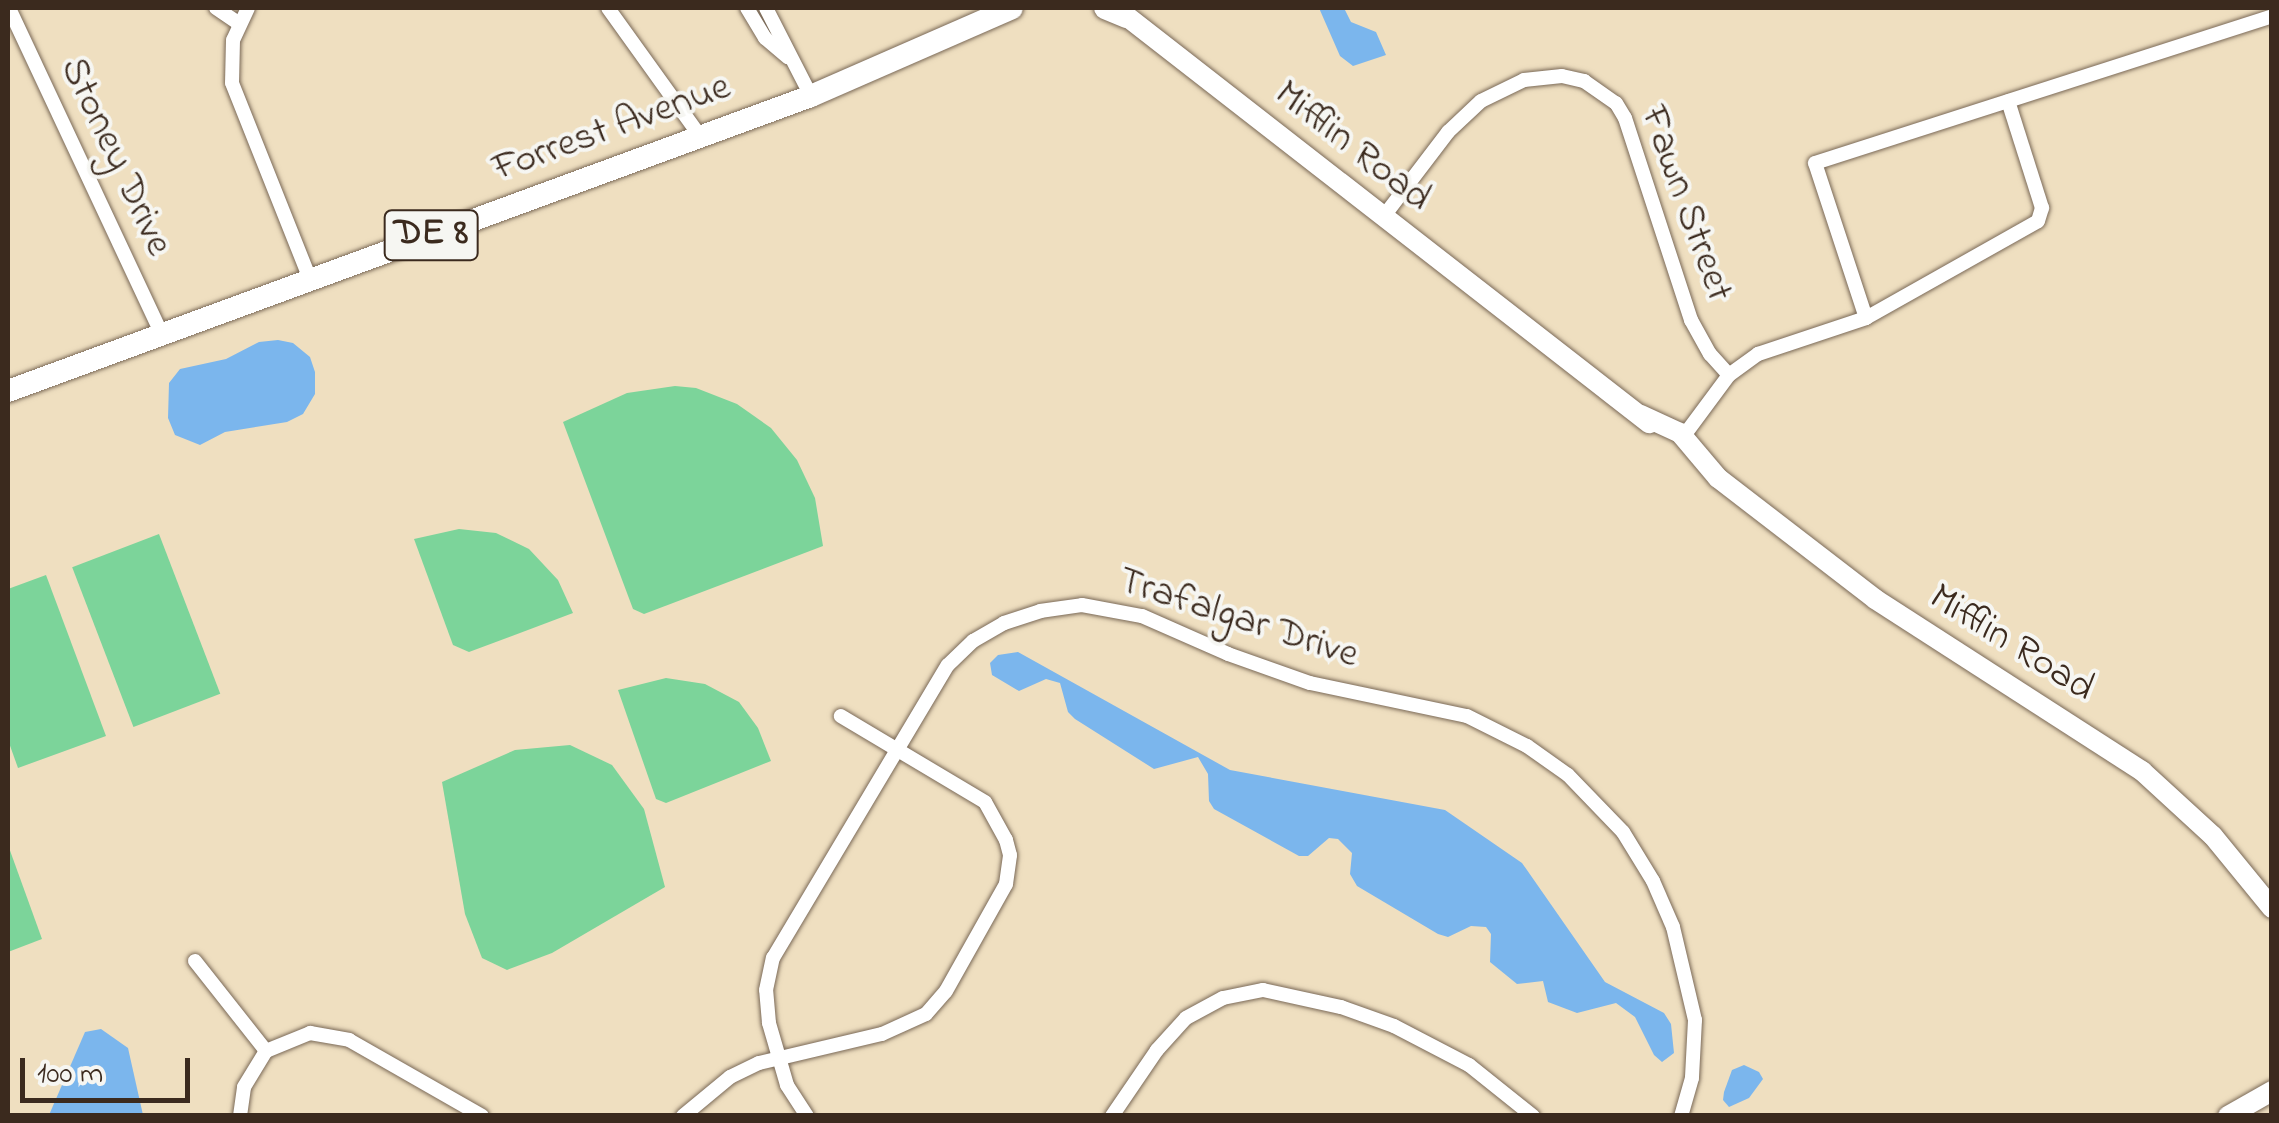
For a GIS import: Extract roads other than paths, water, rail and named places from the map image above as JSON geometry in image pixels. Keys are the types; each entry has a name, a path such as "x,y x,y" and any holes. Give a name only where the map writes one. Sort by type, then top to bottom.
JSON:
{"highway":[{"name":"Forrest Avenue","path":"8,391 811,96 999,11"}],"main road":[{"name":"Mifflin Road","path":"1117,10 1641,415 1679,436 1718,478 1908,622 2142,770 2214,836 2272,908"},
{"path":"2228,1116 2272,1091"}],"street":[{"name":"Stoney Drive","path":"9,8 162,335"},
{"path":"216,8 238,23"},
{"path":"248,8 238,23 230,54 232,83 310,279"},
{"path":"608,8 700,136"},
{"path":"746,8 765,38 793,60"},
{"path":"766,8 811,96"},
{"path":"1866,318 1815,162 2272,16"},
{"name":"Fawn Street","path":"1384,216 1448,132 1480,101 1524,80 1562,76 1584,81 1616,103 1625,118 1691,320 1728,375"},
{"path":"1679,436 1728,375 1772,346 1866,318 2038,221 2042,208 2008,101"},
{"name":"Trafalgar Drive","path":"807,1116 787,1085 777,1057 766,990 773,958 936,681 973,641 1021,616 1082,605 1142,616 1228,654 1310,683 1433,706 1487,724 1528,746 1592,796 1624,832 1653,881 1681,950 1695,1020 1692,1078 1681,1116"},
{"path":"683,1116 730,1077 777,1057 882,1034 926,1014 946,992 1006,884 1010,855 995,813 974,794 841,716"},
{"path":"195,961 266,1051"},
{"path":"1112,1116 1157,1050 1186,1018 1223,998 1262,990 1327,1003 1394,1026 1469,1066 1532,1116"},
{"path":"240,1116 244,1087 266,1051 295,1036 336,1036 482,1116"}],"water":[{"path":"1319,8 1344,8 1351,22 1376,32 1386,55 1353,66 1340,56"},
{"path":"259,342 293,343 310,357 315,394 303,414 287,422 225,432 200,445 175,435 168,418 169,383 180,369 226,359"},
{"path":"1018,652 1230,770 1445,810 1522,863 1605,982 1664,1013 1671,1024 1674,1053 1662,1062 1654,1055 1635,1017 1616,1003 1577,1013 1548,1002 1543,981 1517,984 1490,962 1491,934 1486,927 1471,926 1448,937 1438,934 1357,886 1350,874 1352,853 1338,839 1329,838 1308,856 1299,856 1214,809 1209,801 1208,774 1198,757 1154,769 1075,719 1068,712 1060,683 1046,679 1019,691 992,675 990,663 998,655"},
{"path":"101,1029 128,1048 143,1115 49,1115 85,1032"},
{"path":"1744,1065 1759,1072 1763,1079 1749,1098 1729,1107 1723,1100 1724,1092 1732,1070"}]}
